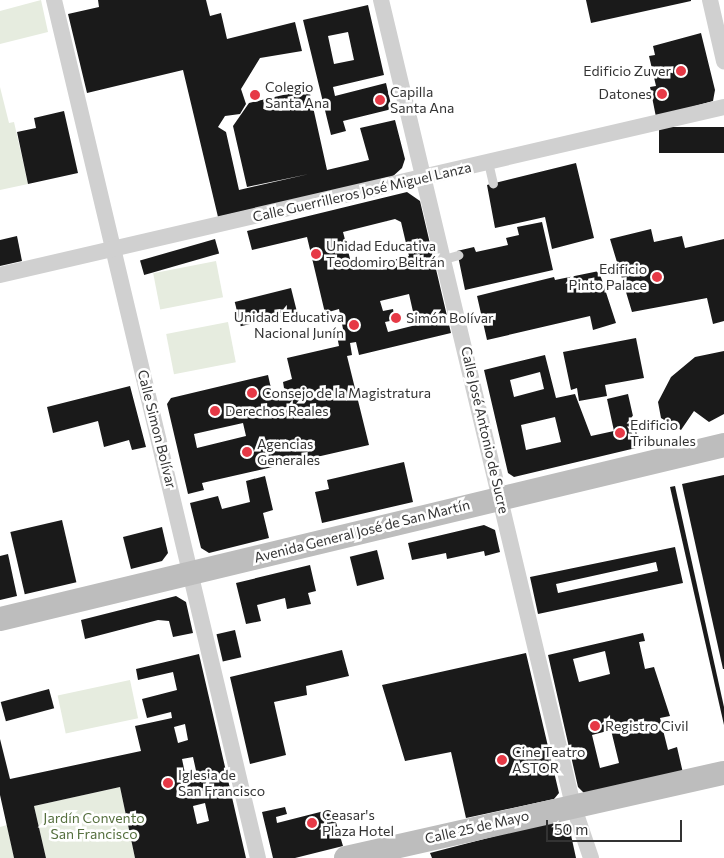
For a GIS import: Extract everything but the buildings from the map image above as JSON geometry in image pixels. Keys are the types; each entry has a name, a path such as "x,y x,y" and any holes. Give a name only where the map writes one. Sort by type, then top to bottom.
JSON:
{"main road":[{"name":"Avenida General José de San Martín","path":"0,619 501,496 724,445"},
{"name":"Calle 25 de Mayo","path":"346,858 573,805 593,805 724,773"}],"street":[{"name":"Calle Simon Bolívar","path":"54,0 258,858"},
{"name":"Calle José Antonio de Sucre","path":"381,0 425,177 451,257 501,496 573,805 591,858"},
{"path":"710,0 724,61"},
{"name":"Calle Guerrilleros José Miguel Lanza","path":"0,275 114,251 724,107"}],"lane":[{"path":"488,162 492,183"}],"green space":[{"path":"41,0 48,32 0,44 0,11"},
{"path":"0,87 9,123 14,122 28,184 0,190"},
{"path":"216,261 223,297 160,310 153,273"},
{"path":"228,322 236,362 174,374 166,334"},
{"path":"130,680 138,718 66,734 58,695"},
{"name":"Jardín Convento San Francisco","path":"120,787 135,858 46,858 34,806"},
{"path":"7,825 14,858 0,858 0,827"}],"place":[{"name":"Edificio Zuver","path":"681,71"},
{"name":"Datones","path":"662,94"},
{"name":"Colegio Santa Ana","path":"255,95"},
{"name":"Capilla Santa Ana","path":"380,100"},
{"name":"Unidad Educativa Teodomiro Beltrán","path":"316,254"},
{"name":"Edificio Pinto Palace","path":"657,277"},
{"name":"Simón Bolívar","path":"396,318"},
{"name":"Unidad Educativa Nacional Junín","path":"354,325"},
{"name":"Consejo de la Magistratura","path":"252,393"},
{"name":"Derechos Reales","path":"215,411"},
{"name":"Edificio Tribunales","path":"620,433"},
{"name":"Agencias Generales","path":"247,452"},
{"name":"Registro Civil","path":"595,726"},
{"name":"Cine Teatro ASTOR","path":"502,760"},
{"name":"Iglesia de San Francisco","path":"168,783"},
{"name":"Ceasar's Plaza Hotel","path":"312,823"}]}
